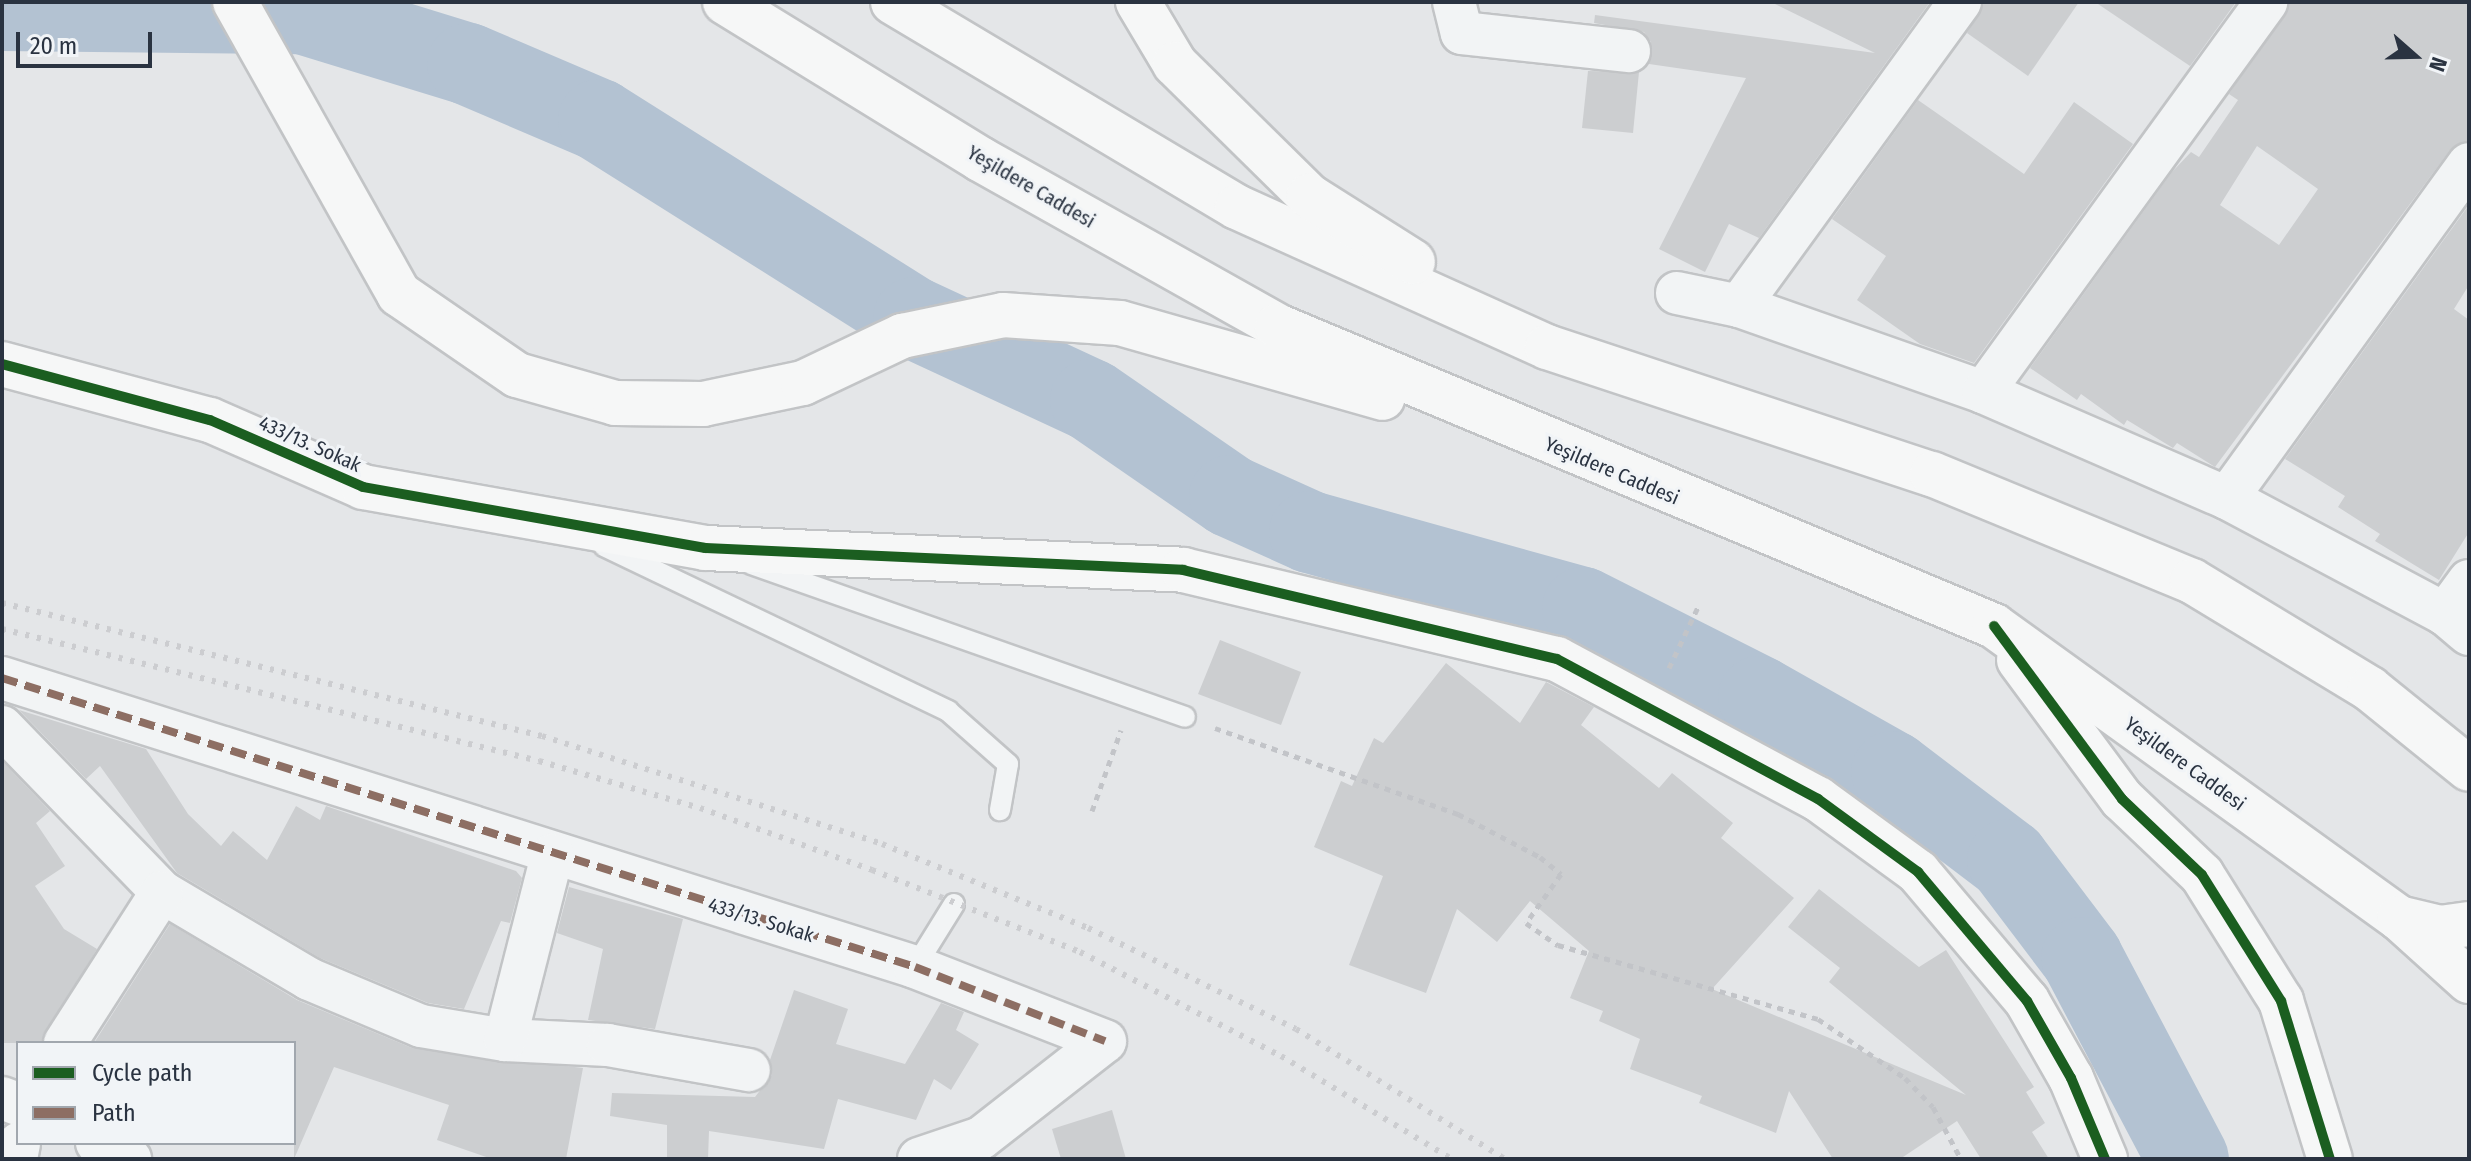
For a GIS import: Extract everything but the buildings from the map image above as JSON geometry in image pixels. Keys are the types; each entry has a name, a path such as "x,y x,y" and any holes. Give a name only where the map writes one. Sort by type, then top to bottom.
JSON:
{"main road":[{"path":"235,2 399,294 517,375 615,403 703,404 803,383 902,336 1003,315 1120,323 1606,469"},
{"name":"Yeşildere Caddesi","path":"725,2 980,159 1277,326 1606,469 1994,626 2399,918 2469,981"},
{"path":"893,2 1237,207 1547,347 1932,474 2192,581 2370,689 2469,769"},
{"path":"1138,2 1175,64 1309,196 1547,347"},
{"name":"433/13. Sokak","path":"2,364 210,420 363,487 705,548 1183,570 1557,659 1818,799 1918,872 2027,1001 2071,1078 2105,1159"},
{"path":"1994,626 2122,799 2202,875 2281,1001 2330,1159"},
{"path":"2399,918 2440,928 2469,924"}],"street":[{"path":"1454,2 1462,33 1629,51"},
{"path":"1739,306 1960,2"},
{"path":"1983,392 2266,2"},
{"path":"2227,498 2469,164"},
{"path":"1677,293 1739,306 1983,392 2227,498 2457,624 2469,581"},
{"name":"433/13. Sokak","path":"2,678 552,855 915,967 1105,1041 981,1138 919,1159"},
{"path":"2,727 162,892 309,979 421,1026 505,1040 608,1045 749,1070"},
{"path":"505,1040 552,855"},
{"path":"66,1041 162,892"},
{"path":"101,1145 130,1159"}],"lane":[{"path":"552,521 948,711 1008,764 1000,810"},
{"path":"705,548 1185,717"},
{"path":"915,967 954,904"}],"path":[{"path":"1664,679 1698,607"},
{"path":"1092,811 1133,699"},
{"path":"1185,717 1458,814 1540,857 1561,874 1526,923 1558,945 1818,1019 1905,1078 1933,1107 1961,1159"}],"waterway":[{"path":"2,10 302,13 468,64 599,120 914,318 1091,400 1230,496 1310,532 1583,608 1759,697 1892,772 2008,860 2082,958 2188,1159"}],"railway":[{"path":"2,603 542,736 882,844 1088,928 1296,1029 1505,1159"},
{"path":"2,629 539,761 700,808 872,870 1080,952 1281,1056 1452,1159"}],"marked path":[{"path":"2,678 915,967 1105,1041"}],"cycle path":[{"path":"2,364 210,420 363,487 705,548 1183,570 1557,659 1818,799 1918,872 2027,1001 2071,1078 2105,1159"},
{"path":"1994,626 2122,799 2202,875 2281,1001 2330,1159"}]}
